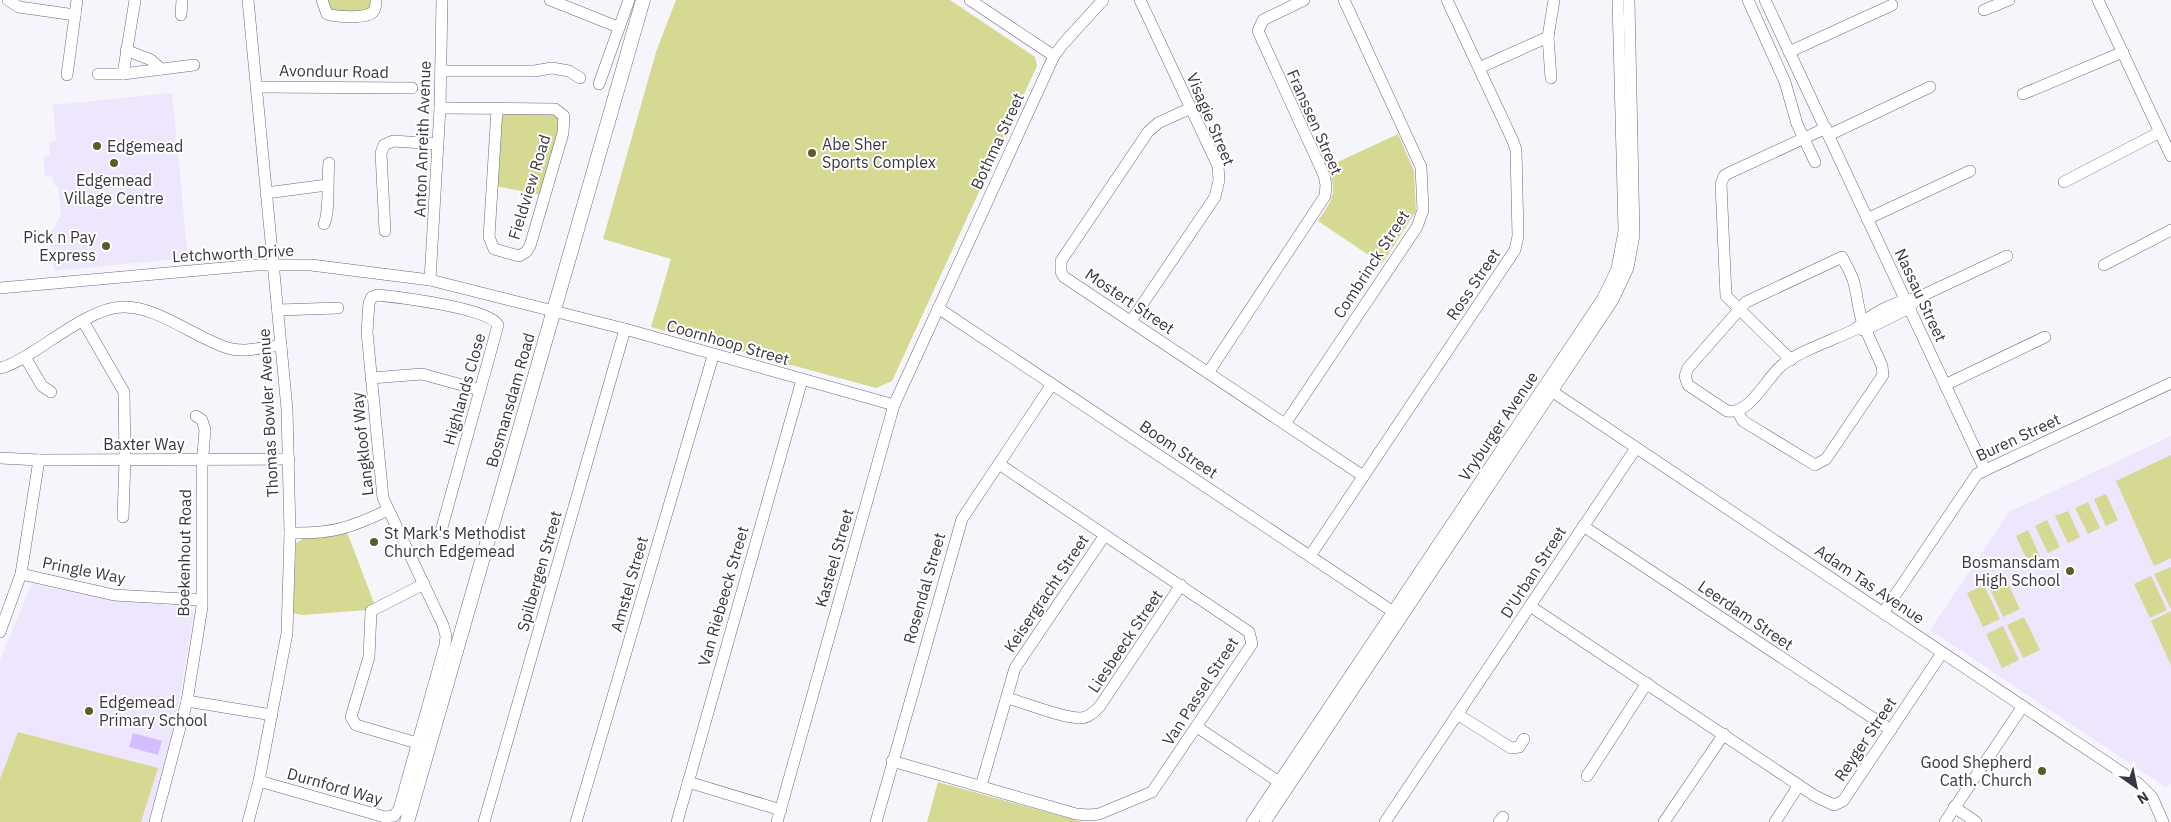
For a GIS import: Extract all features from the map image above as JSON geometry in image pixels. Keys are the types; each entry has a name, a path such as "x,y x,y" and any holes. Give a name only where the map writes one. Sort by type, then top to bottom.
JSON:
{"main road":[{"name":"Bosmansdam Road","path":"407,816 643,0"}],"street":[{"path":"8,0 19,7 74,15"},
{"path":"66,75 77,0"},
{"path":"123,74 135,0"},
{"path":"181,15 182,0"},
{"name":"Thomas Bowler Avenue","path":"248,0 281,346 289,459 290,533 287,632 259,781 248,822"},
{"path":"322,0 327,14 336,16 366,16 374,10 376,0"},
{"name":"Anton Anreith Avenue","path":"430,280 440,108 442,0"},
{"path":"550,0 618,27"},
{"path":"600,84 628,0"},
{"path":"970,0 1054,56"},
{"name":"Bothma Street","path":"938,308 1054,56 1103,0"},
{"name":"Visagie Street","path":"1132,321 1217,191 1219,180 1218,166 1140,0"},
{"name":"Franssen Street","path":"1208,373 1325,196 1326,185 1324,175 1258,31 1263,20 1304,0"},
{"name":"Combrinck Street","path":"1284,424 1416,227 1423,210 1421,167 1344,0"},
{"name":"Ross Street","path":"1310,556 1518,243 1516,150 1447,0"},
{"path":"1551,78 1548,37 1554,0"},
{"name":"Vryburger Avenue","path":"1548,389 1603,298 1614,275 1622,250 1624,231 1618,0"},
{"name":"Vryburger Avenue","path":"1252,822 1283,784 1548,389 1613,300 1621,286 1631,254 1634,220 1629,0"},
{"path":"1748,0 1785,82 1797,124 1815,162"},
{"name":"Nassau Street","path":"1765,0 1867,219 1910,302 1945,385 1985,470"},
{"path":"1984,10 2009,0"},
{"path":"2098,0 2171,156"},
{"path":"1789,52 1892,5"},
{"path":"1479,68 1548,37"},
{"path":"126,50 152,60 162,69"},
{"path":"2023,94 2123,52"},
{"path":"98,74 123,74 194,65"},
{"path":"441,71 534,71 552,68 569,71 580,78"},
{"name":"Avonduur Road","path":"256,87 412,88"},
{"path":"1790,360 1738,310 1724,292 1722,180 1729,173 1804,139 1827,132 1930,87"},
{"name":"Fieldview Road","path":"440,108 555,109 562,113 565,119 563,133 530,246 526,252 519,256 494,250 489,237 497,109"},
{"name":"Mostert Street","path":"1190,108 1158,123 1148,132 1060,263 1061,272 1064,276 1363,476"},
{"path":"2064,182 2160,132"},
{"path":"384,231 381,153 384,145 393,142 438,144"},
{"path":"324,224 328,216 327,185 329,163"},
{"path":"1867,219 1970,171"},
{"path":"266,193 327,185"},
{"path":"2104,265 2171,230"},
{"name":"Nassau Street","path":"1910,302 2007,256"},
{"path":"1737,411 1743,421 1751,427 1810,464 1820,464 1826,459 1883,375 1882,366 1861,327 1854,282 1842,257 1746,302 1688,368 1684,379 1688,385 1727,410 1737,411 1746,406 1778,368 1790,360 1861,327 1910,302"},
{"name":"Letchworth Drive","path":"0,288 274,265 311,265 430,280 554,312"},
{"name":"Highlands Close","path":"372,297 379,296 439,304 496,321 498,331 441,531"},
{"name":"Langkloof Way","path":"372,297 369,303 367,332 380,482 388,510 443,625 446,636 417,743 407,816"},
{"path":"0,368 25,357 83,321 105,310 134,307 229,349 281,346"},
{"path":"278,310 338,308"},
{"name":"Boom Street","path":"938,308 1397,615"},
{"name":"Kasteel Street","path":"777,822 894,405 938,308"},
{"name":"Coornhoop Street","path":"554,312 625,329 713,356 894,405"},
{"path":"83,321 124,392 124,516"},
{"name":"Spilbergen Street","path":"484,822 625,329"},
{"path":"1945,385 2045,337"},
{"name":"Amstel Street","path":"576,822 713,356"},
{"path":"25,357 42,386 52,392"},
{"path":"371,378 422,374 480,390"},
{"name":"Van Riebeeck Street","path":"677,822 802,380"},
{"name":"Buren Street","path":"1883,613 1973,478 1985,470 2171,383"},
{"name":"Rosendal Street","path":"876,822 956,534 962,519 1052,384"},
{"name":"Adam Tas Avenue","path":"1548,389 2144,788 2156,804 2163,822"},
{"name":"Boekenhout Road","path":"154,822 186,700 201,600 205,430 202,420 196,416"},
{"name":"D'Urban Street","path":"1385,822 1636,448"},
{"name":"Baxter Way","path":"0,458 39,460 289,459"},
{"path":"0,632 21,574 39,460"},
{"name":"Van Passel Street","path":"892,761 1076,814 1099,814 1152,792 1251,648 1253,639 1249,632 999,464"},
{"path":"290,533 318,534 344,529 388,510"},
{"name":"Leerdam Street","path":"1583,526 1891,730"},
{"name":"Keisergracht Street","path":"981,786 1015,668 1105,535"},
{"name":"Pringle Way","path":"21,574 114,595 201,600"},
{"path":"417,743 356,725 352,717 368,657 371,611 424,584"},
{"name":"Liesbeeck Street","path":"1007,698 1069,716 1080,718 1092,714 1100,706 1181,585"},
{"name":"Reyger Street","path":"1530,606 1826,803 1839,804 1942,653"},
{"path":"1587,776 1647,683"},
{"path":"186,700 272,715"},
{"path":"1945,822 2023,706"},
{"path":"1457,714 1511,748 1519,747 1524,739"},
{"path":"1197,727 1283,784"},
{"path":"1664,822 1724,734"},
{"name":"Durnford Way","path":"259,781 388,818 407,816"},
{"path":"688,782 781,810"},
{"name":"Vryburger Avenue","path":"1264,822 1283,784"},
{"path":"1775,822 1799,785"},
{"path":"1954,807 1976,822"}],"shaded area":[{"path":"172,93 188,258 54,271 50,233 61,216 58,186 55,186 52,176 45,177 43,157 50,156 49,142 56,141 53,105"},
{"name":"Bosmansdam High School","path":"2171,436 2171,784 2165,787 1930,630 2009,512"},
{"name":"Edgemead Primary School","path":"34,584 114,601 189,606 194,613 172,742 149,822 0,822 0,660 30,587"},
{"path":"133,733 162,741 158,755 129,747"}],"green space":[{"path":"326,0 373,0 370,11 332,13"},
{"name":"Abe Sher Sports Complex","path":"676,0 950,0 1035,57 1037,66 892,381 876,388 651,327 671,259 603,239 656,52"},
{"path":"507,113 552,113 560,120 559,138 543,195 495,186 502,116"},
{"path":"1398,134 1414,171 1416,211 1382,264 1318,221 1330,201 1333,190 1333,183 1327,167"},
{"path":"2171,455 2171,558 2154,566 2116,481"},
{"path":"2106,494 2118,520 2106,526 2094,499"},
{"path":"2088,502 2100,528 2088,534 2075,508"},
{"path":"2068,511 2080,537 2068,543 2055,516"},
{"path":"2047,520 2060,547 2048,553 2035,526"},
{"path":"2028,530 2040,556 2028,562 2016,536"},
{"path":"347,532 374,603 367,610 302,615 293,613 296,543 304,538"},
{"path":"2171,567 2171,608 2170,608 2154,574"},
{"path":"2004,575 2020,609 2003,617 1987,583"},
{"path":"2151,576 2167,610 2150,618 2134,584"},
{"path":"1984,585 2000,619 1983,627 1967,593"},
{"path":"2171,611 2171,665 2151,621"},
{"path":"2024,617 2040,650 2023,658 2007,625"},
{"path":"2003,626 2019,660 2002,668 1986,634"},
{"path":"18,732 158,768 141,822 0,822 0,779"},
{"path":"938,782 1082,822 927,822"}],"place":[{"name":"Edgemead","path":"97,146"},
{"name":"Abe Sher Sports Complex","path":"812,153"},
{"name":"Edgemead Village Centre","path":"114,163"},
{"name":"Pick n Pay Express","path":"106,246"},
{"name":"St Mark's Methodist Church Edgemead","path":"374,542"},
{"name":"Bosmansdam High School","path":"2070,571"},
{"name":"Edgemead Primary School","path":"89,711"},
{"name":"Good Shepherd Cath. Church","path":"2042,771"}]}
